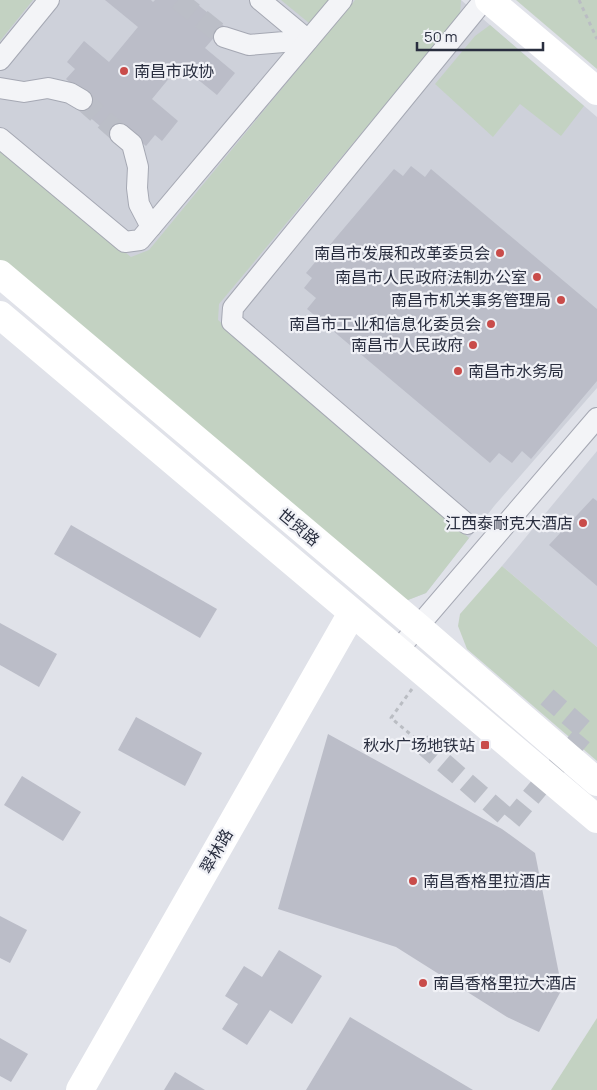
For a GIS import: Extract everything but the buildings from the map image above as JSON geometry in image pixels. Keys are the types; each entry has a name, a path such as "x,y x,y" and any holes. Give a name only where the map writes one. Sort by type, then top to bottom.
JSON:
{"main road":[{"path":"489,0 597,91"},
{"name":"世贸路","path":"0,274 418,627 597,782"},
{"name":"世贸路","path":"0,315 597,819"},
{"name":"翠林路","path":"80,1090 352,613"}],"street":[{"path":"0,60 49,0"},
{"path":"260,0 308,40"},
{"path":"0,138 125,242 140,240 342,0"},
{"path":"466,524 232,322 232,308 484,0"},
{"path":"224,37 250,44 308,40"},
{"path":"0,88 24,92 48,88 70,93 82,100"},
{"path":"120,134 132,144 138,167 139,204 151,228"},
{"path":"397,651 597,418"}],"path":[{"path":"579,0 597,39"},
{"path":"416,685 391,718 421,743"}],"shaded area":[{"path":"0,0 461,0 597,117 597,388 495,505 426,593 408,600 0,267"},
{"path":"597,451 597,647 502,566"}],"green space":[{"path":"0,0 33,0 0,41"},
{"path":"281,0 329,0 309,23"},
{"path":"355,0 461,0 460,15 219,304 218,320 469,538 426,593 408,600 395,596 0,267 0,151 131,257 149,250"},
{"path":"516,0 597,0 597,69"},
{"path":"490,25 584,106 561,136 520,104 493,137 435,84 475,36"},
{"path":"502,566 597,647 597,761 467,649 458,626 460,614"},
{"path":"597,1018 597,1090 551,1090"}],"tunnel":[{"path":"178,0 224,37"},
{"path":"82,100 120,134"},
{"path":"421,743 511,821 586,731 547,697"}],"place":[{"name":"南昌市政协","path":"124,71"},
{"name":"南昌市发展和改革委员会","path":"500,253"},
{"name":"南昌市人民政府法制办公室","path":"537,277"},
{"name":"南昌市机关事务管理局","path":"561,300"},
{"name":"南昌市工业和信息化委员会","path":"491,324"},
{"name":"南昌市人民政府","path":"473,345"},
{"name":"南昌市水务局","path":"458,371"},
{"name":"江西泰耐克大酒店","path":"583,523"},
{"name":"秋水广场地铁站","path":"485,745"},
{"name":"南昌香格里拉酒店","path":"413,881"},
{"name":"南昌香格里拉大酒店","path":"423,983"}]}
